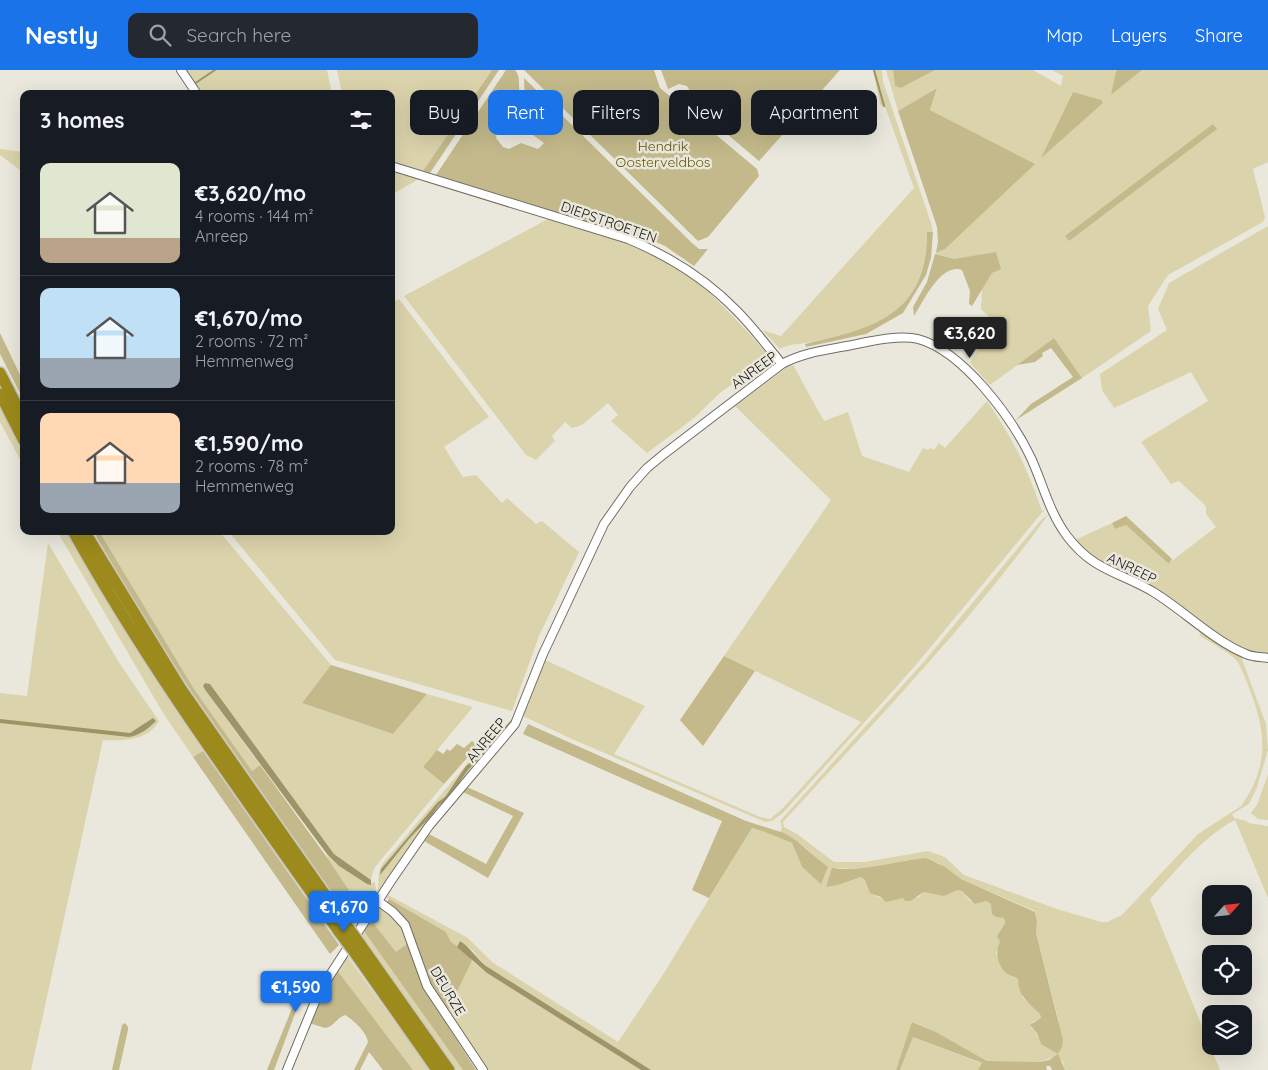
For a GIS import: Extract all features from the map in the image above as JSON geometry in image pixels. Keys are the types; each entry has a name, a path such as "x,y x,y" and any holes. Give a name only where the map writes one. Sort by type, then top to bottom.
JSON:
{"highway":[{"path":"0,373 20,412"},
{"path":"0,394 20,433"},
{"path":"75,535 109,594 173,694 344,930 449,1070"},
{"path":"86,535 181,689 344,930"},
{"path":"358,949 437,1070"}],"street":[{"path":"181,70 194,90"},
{"name":"DIEPSTROETEN","path":"395,167 628,239 652,249 682,266 713,288 750,325 782,364"},
{"name":"ANREEP","path":"286,1070 319,992 378,901 429,826 516,724 542,654 590,552 610,515 623,496 647,468 782,364 806,354 905,338 919,339 941,351 974,377 997,404 1031,458 1046,501 1055,518 1079,551 1104,569 1155,593 1226,643 1246,654 1268,658"},
{"name":"DEURZE","path":"378,901 393,912 405,925 427,986 483,1070"}],"shaded area":[{"path":"185,70 327,70 331,90 200,90"},
{"path":"337,70 492,70 478,90 410,90 410,135 448,135 423,171 395,163 395,90 341,90"},
{"path":"873,70 882,70 883,82 933,232 927,232 925,258 919,279 909,296 896,310 881,320 841,335 780,349 762,330 781,336 914,188 886,109 880,104"},
{"path":"886,70 893,70 895,86 901,88 935,70 1033,70 1061,86 1063,76 1052,70 1117,70 1112,94 1142,70 1268,70 1268,162 1253,169 1265,217 1263,222 1168,275 1148,306 1151,331 1082,378 1054,338 990,385 970,363 982,344 1000,328 981,309 982,288 992,273 996,253 954,259 935,254 945,249 1034,164 930,110 937,88 898,111","holes":["1073,92 1103,103 1042,156"]},
{"path":"0,149 20,152 20,170 0,155"},
{"path":"395,172 419,179 395,193"},
{"path":"548,219 628,244 671,264 688,275 717,300 771,358 721,392 694,418 647,453 611,421 618,415 608,403 582,425 572,428 565,422 552,436 555,441 536,460 526,455 404,296"},
{"path":"1268,226 1268,656 1239,647 1187,612 1111,571 1084,551 1075,540 1112,523 1115,529 1126,525 1169,563 1216,527 1206,514 1206,506 1179,481 1171,484 1141,442 1208,401 1191,372 1114,408 1102,390 1100,374 1167,330 1158,309 1169,283"},
{"path":"399,299 489,417 444,447 463,477 476,475 502,503 507,498 536,524 542,521 579,552 539,636 512,711 335,660 231,535 395,535 395,301"},
{"path":"793,365 824,421 848,412 862,456 909,472 923,448 934,450 939,443 945,448 987,401 1019,454 1042,511 1045,509 915,666 783,813 772,821 765,822 523,716 545,660 645,706 614,754 760,817 770,819 784,807 861,722 724,656 831,500 735,406 786,368"},
{"path":"0,407 20,446 20,460 0,422"},
{"path":"1048,515 1018,555 953,634 783,822 784,827 797,834 834,862 865,862 928,851 945,857 964,875 1057,909 1101,922 1107,922 1122,915 1198,834 1241,806 1250,792 1260,765 1262,751 1262,737 1256,708 1237,661 1224,650 1199,635 1202,630 1240,654 1266,724 1268,750 1257,787 1249,804 1232,814 1234,818 1247,821 1248,823 1268,826 1268,898 1235,820 1223,827 1200,846 1179,866 1150,899 1202,1026 1202,1055 1214,1055 1220,1070 1065,1070 1063,1062 1056,1056 1039,1062 987,1061 936,1032 913,1022 896,1070 651,1070 486,966 473,951 460,941 457,947 451,942 446,932 387,898 388,895 468,938 492,962 618,1042 664,973 752,828 792,843 802,867 821,883 828,867 807,849 780,832 782,828 780,821 921,665 1042,519","holes":["908,860 938,863 961,879 1035,911 1036,933 1059,1022 1038,1038 1035,1030 1031,1028 1033,1022 1041,1018 1040,1014 1023,998 1018,979 1006,973 996,953 1001,942 999,932 1005,923 1004,918 993,911 991,904 986,901 970,901 962,891 957,890 943,894 924,892 919,897 892,899 877,897 861,877 838,885 827,886 833,868 876,868"]},
{"path":"59,535 68,535 134,647 203,751 193,757 163,713"},
{"path":"101,535 222,535 331,665 302,703 393,734 427,694 473,707 423,767 444,784 379,862 374,869 371,880 334,854 210,684 205,683 206,691 260,765 252,771 194,689"},
{"path":"48,543 120,664 159,721 154,728 142,736 127,740 103,740 31,1070 0,1070 0,693 27,696"},
{"path":"205,683 210,684 334,854 371,880 371,885 339,866 327,854 206,691 203,686"},
{"path":"153,718 156,721 147,729 129,737 0,723 0,719 130,733"},
{"path":"512,719 515,720 468,770 447,799 439,805 409,839 380,875 381,869 438,802 445,797 466,766 484,752"},
{"path":"483,750 488,750 415,839 376,898 374,897 378,889 379,872 383,863 468,763"},
{"path":"1268,774 1268,820 1258,819 1251,813 1257,805"},
{"path":"327,854 339,866 367,884 375,882 376,891 364,909 358,923 345,904 351,895 328,860"},
{"path":"386,901 408,922 448,1010 472,961 487,973 641,1070 485,1070 428,985 414,944"},
{"path":"379,909 385,910 394,917 408,943 396,952 371,920"},
{"path":"364,930 463,1070 457,1070 361,934"},
{"path":"460,941 486,966 651,1070 641,1070 487,973 457,947"},
{"path":"347,956 430,1070 413,1070 337,970"},
{"path":"913,1037 983,1064 978,1070 900,1070"}],"green space":[{"path":"492,70 499,70 478,101 478,90"},
{"path":"506,70 515,70 519,79 519,90 493,90"},
{"name":"Hendrik Oosterveldbos","path":"524,70 654,70 660,88 669,96 669,135 716,135 757,169 759,176 708,237 698,241 590,135 659,135 659,90 573,90 573,118 563,108 563,90 544,90"},
{"path":"661,70 840,70 822,90 751,90 751,135 782,135 759,161 728,135 741,135 741,90 689,90 687,86 679,84 668,89"},
{"path":"893,70 935,70 901,88 895,86"},
{"path":"1117,70 1142,70 1111,95 1116,72"},
{"path":"524,78 536,90 524,90"},
{"path":"937,88 930,110 1035,164 945,249 936,253 938,242 937,227 898,111"},
{"path":"1073,92 1101,100 1103,103 1041,158"},
{"path":"488,97 488,135 497,135 496,138 503,147 509,149 521,143 538,149 544,143 533,135 563,135 563,116 573,126 573,135 582,135 692,243 699,249 708,249 694,266 665,246 643,236 624,234 436,175 463,135 478,135 478,112"},
{"path":"1213,124 1217,129 1069,241 1065,236"},
{"path":"448,135 455,135 430,173 423,171"},
{"path":"927,232 933,232 931,258 926,275 903,313 866,334 806,347 805,344 853,331 874,323 892,313 907,300 918,282 925,260"},
{"path":"996,252 1001,269 992,273 972,306 969,304 970,291 962,270 954,269 940,277 933,285 914,316 913,307 927,282 935,254 954,259"},
{"path":"0,333 20,375 20,393 0,354"},
{"path":"1054,338 1082,378 1016,420 1031,404 1073,377 1051,348 1042,353 1043,356 1035,362 1017,365"},
{"path":"1126,516 1172,559 1169,564 1126,525 1115,529 1112,523"},
{"path":"95,535 101,535 194,689 252,771 260,765 352,895 345,904 356,919 354,924 191,691 143,616"},
{"path":"724,656 755,671 703,746 680,720"},
{"path":"331,665 427,694 393,734 302,703"},
{"path":"528,724 746,821 784,833 828,867 821,884 802,867 792,843 752,828 709,898 692,890 722,821 523,734"},
{"path":"472,741 481,747 467,758 444,784 423,767 437,750 443,754 447,749 450,751 457,744 464,748"},
{"path":"203,751 339,945 330,954 193,757"},
{"path":"467,787 524,813 488,878 424,841 429,834 486,864 513,816 463,792"},
{"path":"926,858 945,867 961,879 1035,912 1037,922 1036,933 1063,1040 1058,1054 1041,1044 1037,1033 1030,1025 1041,1018 1040,1014 1022,995 1018,979 1006,973 999,962 997,954 1000,942 997,936 1005,923 1004,918 996,917 992,914 991,904 986,901 975,904 962,891 957,890 944,896 924,892 910,901 905,901 903,898 886,902 881,897 870,893 865,880 861,877 826,887 832,868 856,869"},
{"path":"389,899 446,932 451,942 468,954 472,961 448,1010 431,984 411,930 406,921 387,902"},
{"path":"371,920 396,952 408,943 423,987 476,1070 463,1070 364,931 361,934 356,927 358,923 364,930"},
{"path":"337,970 413,1070 383,1070 369,1052 360,1070 354,1070 368,1042 365,1034 359,1027 345,1015 331,1026 325,1028 309,1023 322,994"},
{"path":"295,1003 299,1003 274,1070 267,1070 293,1006"},
{"path":"912,1022 936,1032 987,1061 1039,1062 1049,1060 1058,1054 1065,1070 1052,1070 1050,1066 1046,1066 1047,1070 978,1070 982,1063 913,1037 900,1070 896,1070"},
{"path":"125,1023 128,1030 119,1070 112,1070 122,1025"}],"waterway":[{"path":"194,84 215,70"},
{"path":"874,70 884,106"}]}
